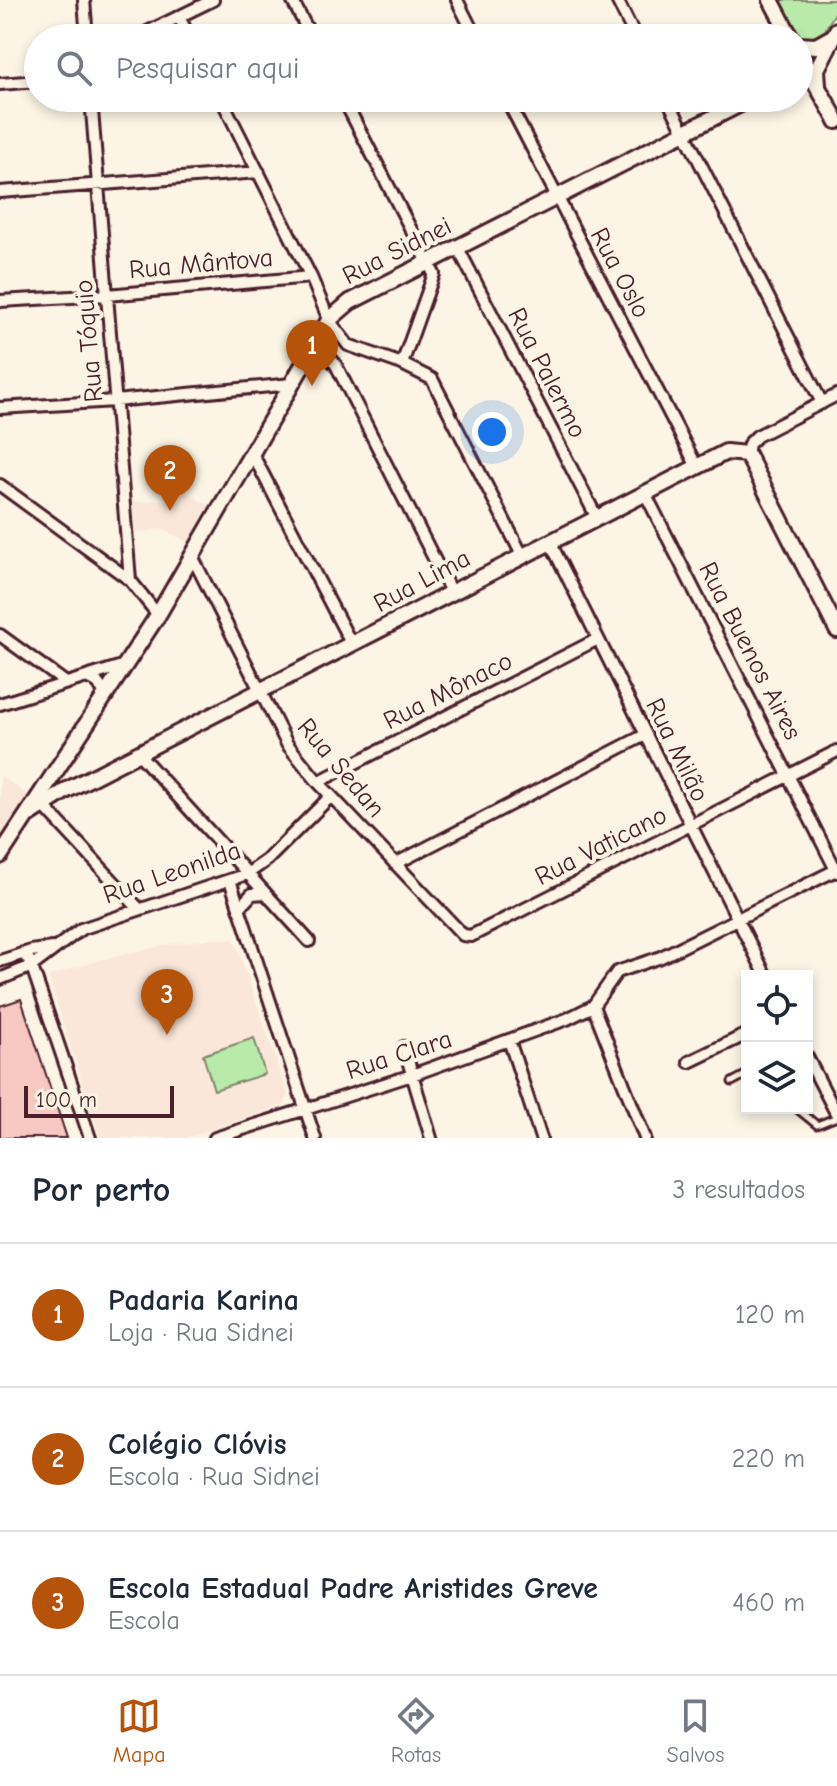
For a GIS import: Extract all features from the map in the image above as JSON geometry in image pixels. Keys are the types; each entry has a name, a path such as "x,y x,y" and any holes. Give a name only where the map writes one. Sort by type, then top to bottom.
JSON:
{"main road":[{"path":"771,0 784,24"},
{"path":"813,45 822,45 836,32"},
{"path":"836,32 817,69 819,85 837,121"},
{"path":"813,80 819,85"},
{"name":"Rua Sidnei","path":"0,856 158,615 329,320 350,302 724,112"},
{"name":"Rua Lima","path":"25,818 67,790 726,452 747,454"},
{"path":"747,454 837,630"},
{"path":"53,776 57,785 67,790"},
{"path":"47,806 53,776"}],"street":[{"path":"84,0 86,24"},
{"path":"164,24 213,0"},
{"path":"292,0 305,24"},
{"path":"457,0 469,24"},
{"path":"617,0 629,24"},
{"path":"179,17 183,24"},
{"path":"0,84 24,82"},
{"name":"Rua Tóquio","path":"92,112 130,580"},
{"path":"228,112 311,277 329,320 348,345 402,364 432,379 523,557"},
{"path":"350,112 434,274 402,364"},
{"name":"Rua Oslo","path":"513,112 697,467"},
{"path":"674,112 822,403"},
{"path":"0,192 259,172"},
{"name":"Rua Palermo","path":"458,248 597,518"},
{"name":"Rua Mântova","path":"0,301 311,277"},
{"path":"331,358 348,345"},
{"path":"314,347 331,358 451,592"},
{"path":"0,408 115,401 292,384"},
{"path":"747,454 749,444 757,436 837,395"},
{"path":"252,453 352,645"},
{"path":"0,485 130,580 158,615"},
{"name":"Rua Buenos Aires","path":"645,493 836,871"},
{"name":"Rua Milão","path":"550,542 763,970"},
{"name":"Rua Sedan","path":"192,556 287,744 318,782 460,933 471,936"},
{"path":"0,635 66,683"},
{"name":"Rua Mônaco","path":"318,782 598,639"},
{"path":"0,704 125,665"},
{"path":"86,677 96,681 106,695"},
{"path":"395,864 645,735"},
{"name":"Rua Vaticano","path":"471,936 837,751"},
{"path":"138,753 309,941"},
{"name":"Rua Leonilda","path":"0,979 32,966 81,929 247,874 267,860 331,796"},
{"path":"47,806 139,909"},
{"path":"645,1138 593,1006 617,972 654,960 836,871"},
{"path":"230,880 315,1138"},
{"path":"239,908 252,894 265,893"},
{"name":"Rua Leonilda","path":"0,961 54,948"},
{"path":"23,953 32,966 90,1138"},
{"name":"Rua Clara","path":"215,1138 412,1075 567,1019 593,1006"},
{"path":"689,1062 741,1037"},
{"path":"509,1040 541,1138"},
{"path":"404,1047 431,1138"},
{"path":"813,1069 837,1116"}],"lane":[{"path":"732,1082 741,1077"},
{"path":"803,1114 817,1125 837,1116"}],"shaded area":[{"path":"177,487 209,505 189,543 163,529 135,533 133,502 173,499"},
{"path":"0,776 28,795 0,837"},
{"path":"208,939 233,939 237,946 288,1095 284,1105 186,1138 100,1138 48,976 111,957"}],"green space":[{"path":"778,0 837,0 837,10 826,28 827,34 821,40 813,40 813,24 791,24"},
{"path":"254,1038 265,1074 214,1090 203,1055"}],"building":[{"path":"21,999 67,1138 0,1138 0,1006"}],"place":[{"name":"Padaria Karina","path":"312,386"},
{"name":"Colégio Clóvis","path":"170,511"},
{"name":"Escola Estadual Padre Aristides Greve","path":"167,1035"}]}
